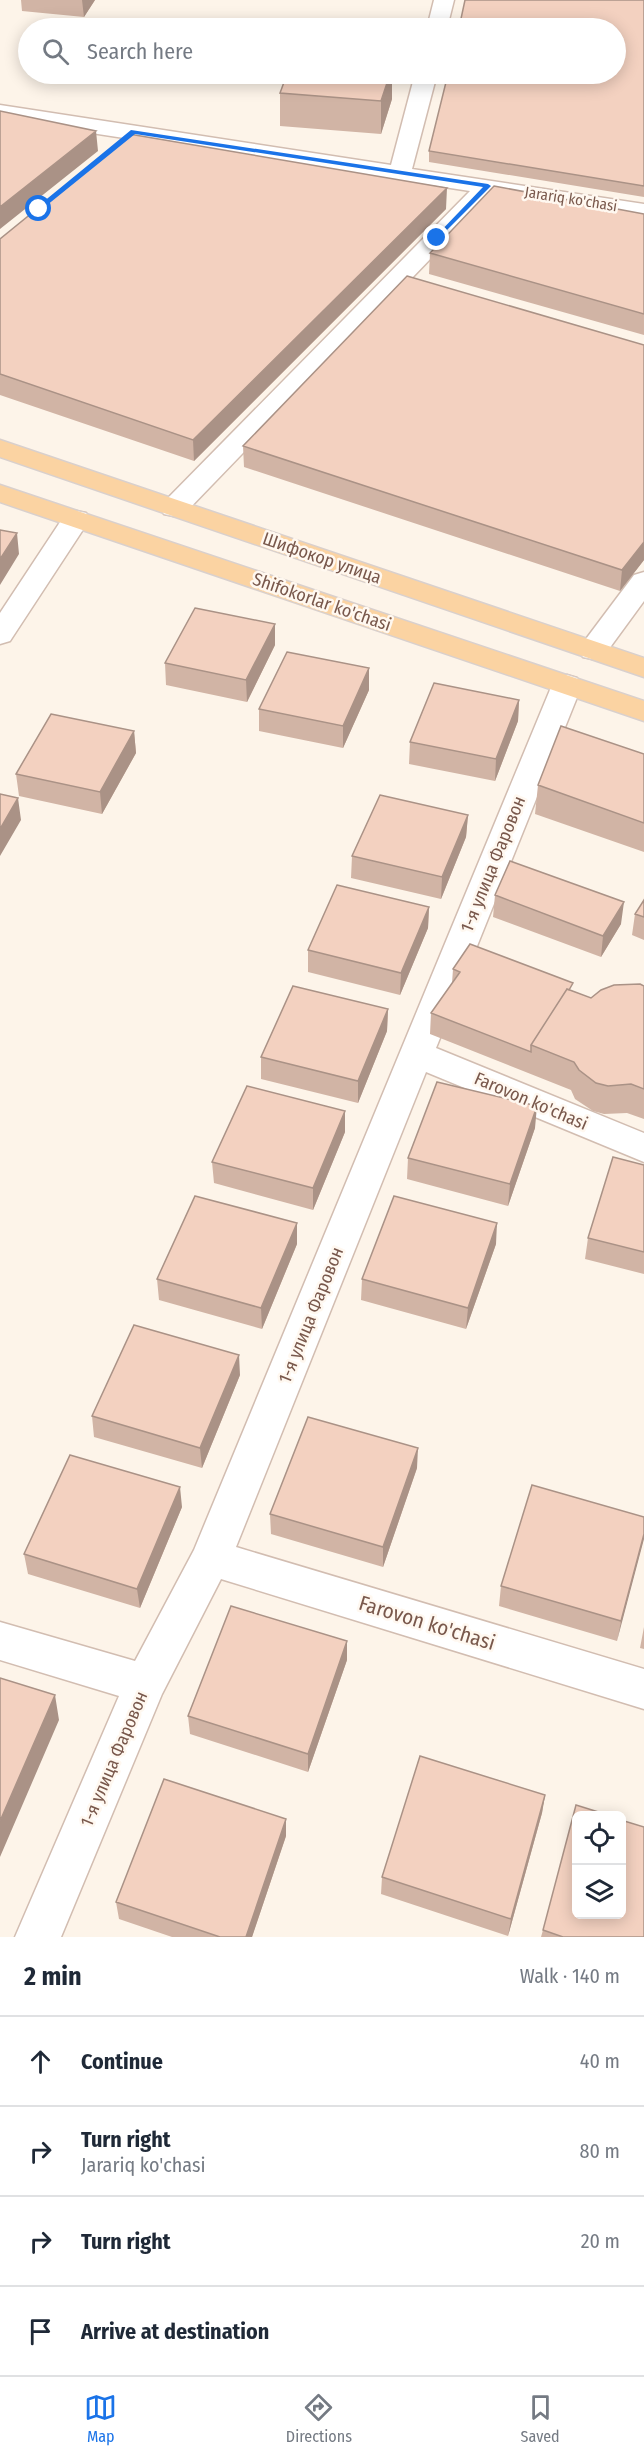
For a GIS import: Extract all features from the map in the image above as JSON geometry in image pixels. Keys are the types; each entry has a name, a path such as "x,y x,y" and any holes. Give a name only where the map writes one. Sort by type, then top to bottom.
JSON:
{"main road":[{"name":"Шифокор улица","path":"0,448 644,668"},
{"name":"Shifokorlar ko'chasi","path":"0,493 644,711"}],"street":[{"path":"440,18 444,0"},
{"path":"400,172 423,84"},
{"name":"Jarariq ko'chasi","path":"0,112 644,211"},
{"path":"108,153 133,132"},
{"path":"174,508 413,278 488,186"},
{"path":"0,635 76,519"},
{"path":"593,650 644,581"},
{"name":"1-я улица Фаровон","path":"38,1937 145,1684 211,1558 567,685"},
{"name":"Farovon ko'chasi","path":"417,1054 644,1148"},
{"name":"Farovon ko'chasi","path":"211,1558 644,1689"},
{"path":"0,1641 145,1684"}],"building":[{"path":"465,0 644,0 644,186 429,151 446,84 626,84 626,18 461,18"},
{"path":"283,84 387,84 381,101 280,93"},
{"path":"0,111 96,131 0,207"},
{"path":"129,134 447,188 193,440 0,374 0,239"},
{"path":"494,186 644,214 644,314 430,253"},
{"path":"407,276 644,345 644,542 622,570 243,446"},
{"path":"0,530 17,533 0,559"},
{"path":"195,608 275,624 246,680 165,663"},
{"path":"287,652 369,668 343,726 259,709"},
{"path":"434,683 519,700 496,759 410,742"},
{"path":"51,714 134,731 100,792 16,774"},
{"path":"561,726 644,754 644,823 538,785"},
{"path":"0,794 18,798 0,829"},
{"path":"380,795 468,815 442,877 352,856"},
{"path":"510,861 624,902 603,936 495,895"},
{"path":"337,885 429,907 401,973 308,950"},
{"path":"644,900 644,917 635,914"},
{"path":"470,944 573,983 531,1045 531,1052 431,1013 460,972 453,969"},
{"path":"640,984 644,986 644,1089 631,1084 608,1086 596,1083 579,1070 574,1062 531,1045 567,989 591,998 601,990 614,985"},
{"path":"293,986 388,1009 358,1081 261,1057"},
{"path":"437,1082 537,1106 510,1184 408,1158"},
{"path":"247,1086 345,1111 313,1188 212,1162"},
{"path":"613,1157 644,1165 644,1252 588,1238"},
{"path":"195,1196 297,1223 261,1308 157,1279"},
{"path":"394,1196 497,1223 468,1308 362,1279"},
{"path":"134,1325 239,1355 200,1448 92,1416"},
{"path":"308,1417 418,1448 383,1547 270,1514"},
{"path":"70,1455 180,1487 137,1589 24,1554"},
{"path":"532,1485 644,1517 644,1534 621,1621 501,1586"},
{"path":"231,1606 347,1641 308,1754 188,1716"},
{"path":"0,1678 55,1695 0,1821"},
{"path":"420,1756 545,1795 511,1919 382,1877"},
{"path":"164,1779 286,1819 246,1937 220,1937 116,1902"},
{"path":"576,1805 595,1811 574,1811"},
{"path":"572,1820 572,1919 626,1919 626,1822 644,1827 644,1937 563,1937 543,1930"}],"route":[{"path":"39,209 133,132 488,186 437,238"}]}
